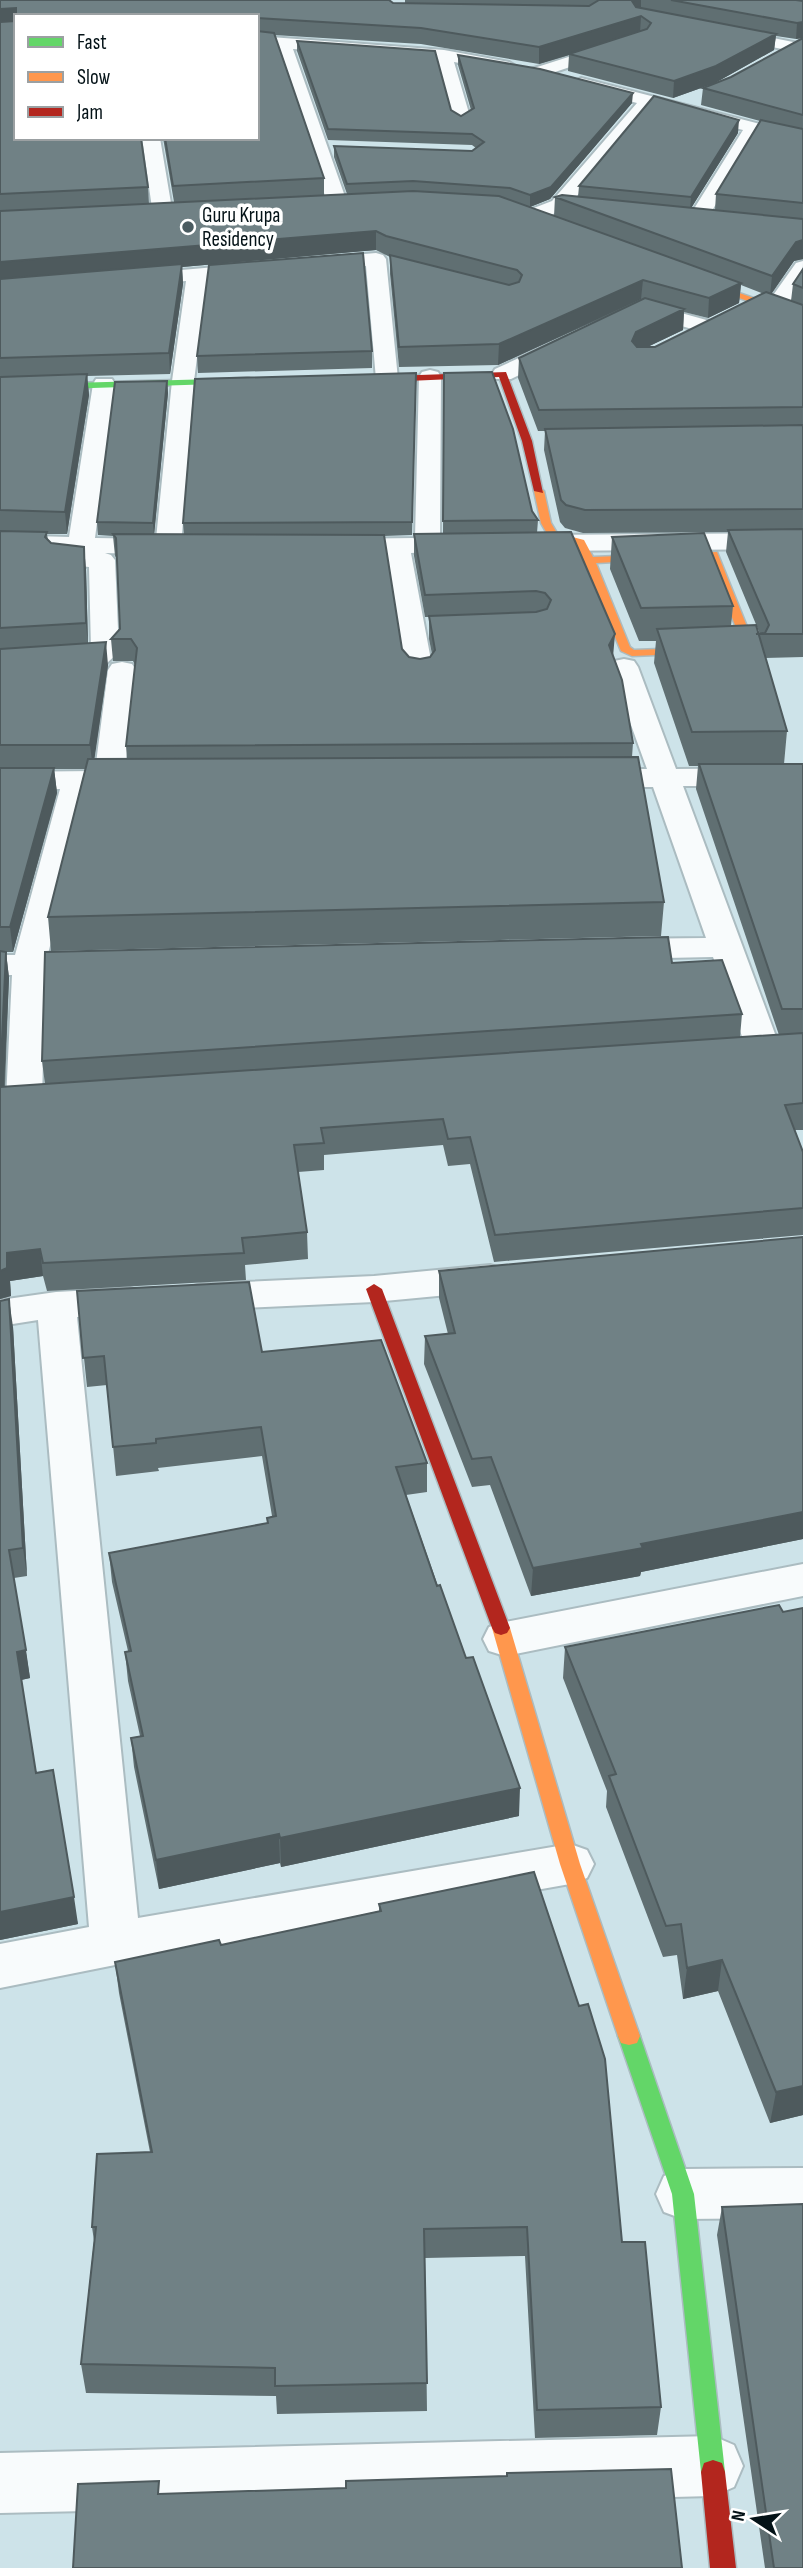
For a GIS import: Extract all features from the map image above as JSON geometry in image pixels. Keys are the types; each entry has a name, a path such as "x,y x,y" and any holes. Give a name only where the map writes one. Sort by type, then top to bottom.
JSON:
{"street":[{"path":"706,30 800,46"},
{"path":"537,72 627,41 607,33"},
{"path":"259,41 444,55 537,72 677,106 733,123 755,120 803,140"},
{"path":"283,43 338,205"},
{"path":"776,58 800,46"},
{"path":"444,55 462,120"},
{"path":"636,114 677,106 701,97"},
{"path":"586,208 536,213 649,99"},
{"path":"723,223 690,219 755,120"},
{"path":"151,140 163,215"},
{"path":"318,148 344,149"},
{"path":"105,281 376,259 385,264 387,379"},
{"path":"676,344 768,305 803,267"},
{"path":"671,270 803,318"},
{"path":"168,547 183,381 197,273"},
{"path":"619,319 642,308 709,328"},
{"path":"503,374 584,335"},
{"path":"349,380 503,374 536,379"},
{"path":"503,374 527,442 533,473 551,533 585,551 803,541"},
{"path":"427,546 430,377"},
{"path":"0,388 267,380"},
{"path":"81,544 104,384"},
{"path":"527,442 555,441"},
{"path":"0,543 196,547"},
{"path":"510,543 585,551 713,554 750,649 632,653 623,645 585,551"},
{"path":"307,547 483,544"},
{"path":"397,546 419,671"},
{"path":"0,560 102,560 105,652 97,657 0,662"},
{"path":"413,628 440,627"},
{"path":"624,667 763,1050"},
{"path":"109,780 122,670"},
{"path":"555,778 803,777"},
{"path":"26,1100 14,965 77,780"},
{"path":"0,781 165,780"},
{"path":"585,950 724,947"},
{"path":"14,965 126,963"},
{"path":"0,1313 55,1305 374,1289 526,1275"},
{"path":"374,1289 505,1639 570,1864 683,2194 723,2568"},
{"path":"55,1305 115,1943"},
{"path":"505,1639 803,1580"},
{"path":"0,1966 115,1943 570,1864"},
{"path":"683,2194 803,2193"},
{"path":"0,2483 713,2466"}],"building":[{"path":"0,0 389,0 393,3 589,6 599,0 634,0 632,1 636,7 776,34 716,66 674,81 569,54 647,29 651,23 641,16 539,47 421,28 259,18 259,14 16,14 16,8 0,9"},
{"path":"671,0 803,1 803,22 797,23"},
{"path":"14,21 14,140 141,140 148,187 0,194 0,22"},
{"path":"259,31 274,33 324,178 173,186 165,140 259,140"},
{"path":"803,38 803,115 703,88 731,77"},
{"path":"297,41 435,51 451,110 461,116 474,108 458,55 540,69 633,93 551,187 530,195 510,188 413,181 347,184 334,146 472,151 484,142 472,134 328,129"},
{"path":"654,96 739,120 691,197 579,186"},
{"path":"761,120 803,129 803,203 716,194"},
{"path":"413,191 499,196 741,283 709,298 643,280 499,344 399,347 390,255 509,285 519,282 522,275 517,270 386,236 376,231 0,262 0,211"},
{"path":"562,195 803,219 803,240 796,242 772,276 555,197"},
{"path":"363,253 372,351 197,356 209,265"},
{"path":"182,264 169,353 0,358 0,279"},
{"path":"803,269 803,288 793,284"},
{"path":"766,292 803,305 803,407 539,410 519,358 645,298 684,309 636,332 632,341 637,347 655,347"},
{"path":"492,372 513,429 532,511 538,520 443,521 444,373"},
{"path":"416,373 412,522 183,523 195,379"},
{"path":"87,374 65,512 0,510 0,377"},
{"path":"167,381 153,523 97,522 115,382"},
{"path":"803,425 803,509 585,510 566,505 561,500 545,429"},
{"path":"803,529 803,634 756,634 765,633 769,625 728,530"},
{"path":"0,531 47,532 45,537 51,543 84,547 86,623 0,628"},
{"path":"571,532 615,634 609,645 622,680 633,743 126,746 137,648 131,639 111,639 120,629 116,538 113,534 384,535 402,649 409,657 420,659 430,657 435,650 429,616 536,612 547,609 551,600 545,593 536,591 425,595 414,534"},
{"path":"704,533 733,606 641,608 612,537"},
{"path":"756,625 787,731 692,732 657,629"},
{"path":"106,642 90,745 0,745 0,649"},
{"path":"638,757 664,902 48,917 88,759"},
{"path":"699,764 803,764 803,1009 782,1009"},
{"path":"0,768 54,768 10,927 0,927"},
{"path":"668,937 672,963 722,960 742,1014 42,1061 45,952"},
{"path":"0,951 6,952 1,1061 0,1061"},
{"path":"803,1033 803,1103 785,1105 803,1152 803,1208 495,1235 470,1137 448,1139 443,1119 321,1128 324,1143 294,1145 307,1232 242,1238 244,1253 43,1263 40,1249 7,1253 7,1268 0,1271 0,1087"},
{"path":"803,1237 803,1512 641,1544 643,1548 533,1568 491,1457 472,1459 425,1336 455,1333 439,1271"},
{"path":"249,1282 262,1352 381,1340 427,1463 396,1467 437,1586 440,1585 466,1658 473,1657 520,1788 280,1838 279,1834 156,1860 131,1738 143,1736 125,1652 131,1651 109,1553 268,1523 267,1518 276,1516 261,1427 156,1439 156,1443 113,1447 104,1356 83,1358 77,1291"},
{"path":"9,1299 23,1548 9,1550 26,1650 17,1652 36,1773 53,1770 74,1897 0,1912 0,1301"},
{"path":"779,1605 783,1612 803,1608 803,2086 776,2092 722,1960 687,1968 681,1924 666,1926 609,1776 616,1774 565,1647"},
{"path":"534,1872 579,2006 588,2004 605,2059 622,2242 645,2242 661,2407 537,2410 527,2227 424,2229 427,2383 275,2386 275,2368 81,2364 96,2227 92,2227 97,2154 152,2152 115,1962 219,1940 221,1945 381,1911 379,1904"},
{"path":"803,2204 803,2568 774,2568 722,2207"},
{"path":"671,2469 682,2568 73,2568 78,2484 159,2481 158,2494 346,2488 346,2481 507,2476 507,2473"}],"traffic: fast":[{"path":"0,388 246,380"},
{"path":"629,2036 683,2194 713,2472"}],"traffic: slow":[{"path":"690,277 803,318"},
{"path":"539,491 546,523 553,535 580,542 590,560 625,649 632,653 750,649 713,554 590,560"},
{"path":"501,1628 570,1864 629,2036"}],"traffic: jam":[{"path":"362,380 503,374 527,441 539,491"},
{"path":"374,1289 501,1628"},
{"path":"713,2472 723,2568"}],"place":[{"name":"Guru Krupa Residency","path":"188,227"}]}
